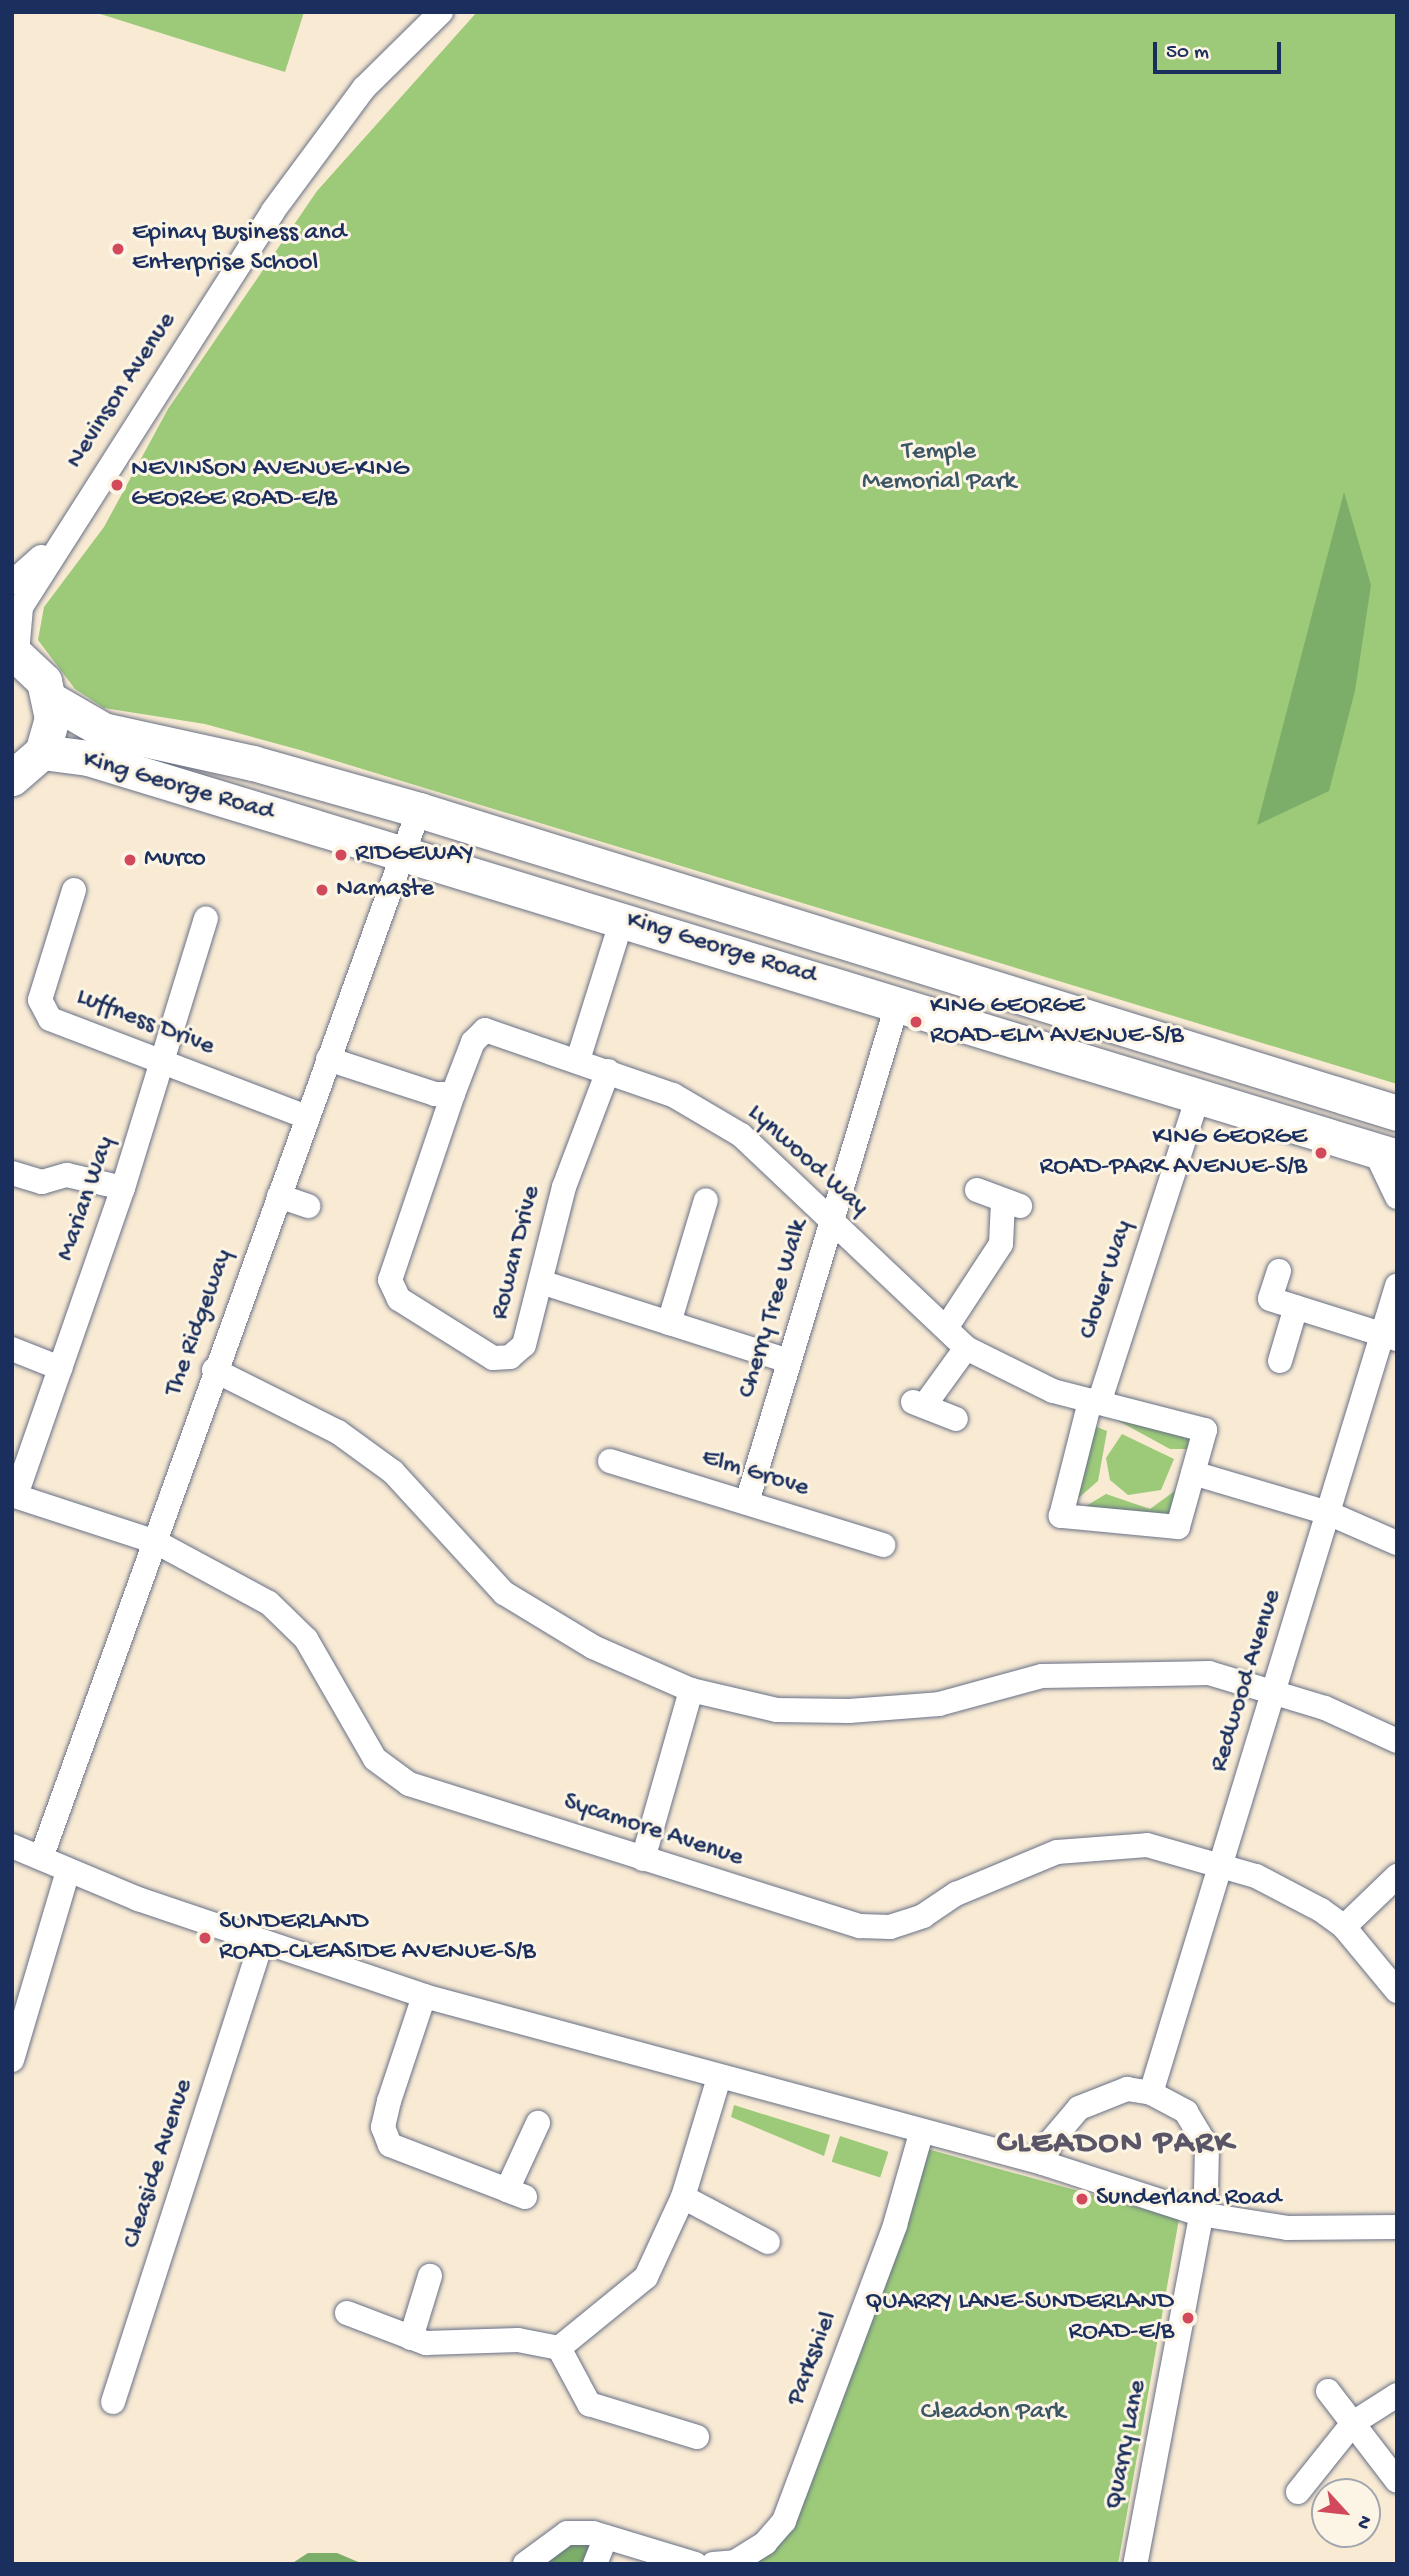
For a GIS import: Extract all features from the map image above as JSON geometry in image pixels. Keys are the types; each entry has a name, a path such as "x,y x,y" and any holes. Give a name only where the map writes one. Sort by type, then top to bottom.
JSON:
{"highway":[{"path":"12,778 42,752 51,700 44,681 15,652"},
{"name":"King George Road","path":"51,700 103,730 253,763 419,810 1392,1111"},
{"name":"King George Road","path":"42,752 88,758 898,1002 1386,1154"},
{"path":"898,1002 910,964"},
{"path":"1386,1154 1392,1111"}],"street":[{"name":"Nevinson Avenue","path":"15,652 21,607 60,541 320,141 437,13"},
{"name":"Nevinson Avenue","path":"12,583 60,541"},
{"name":"The Ridgeway","path":"41,1858 156,1542 214,1370 419,810"},
{"name":"Luffness Drive","path":"75,890 40,1000 50,1018 307,1118"},
{"name":"Marian Way","path":"14,1495 123,1188 164,1063 206,919"},
{"path":"578,1060 622,920"},
{"name":"Cherry Tree Walk","path":"747,1502 898,1002"},
{"name":"Lynwood Way","path":"453,1094 473,1042 485,1030 674,1095 741,1135 966,1348 1053,1391 1205,1430 1178,1527 1060,1516 1095,1402"},
{"path":"328,1059 453,1094"},
{"name":"Rowan Drive","path":"453,1094 390,1280 399,1299 494,1358 510,1357 524,1345 544,1283 564,1186 608,1071"},
{"name":"Clover Way","path":"1095,1402 1198,1096"},
{"path":"1386,1154 1397,1197"},
{"path":"12,1173 42,1182 67,1175 123,1188"},
{"path":"946,1328 1001,1244 1012,1203 977,1190"},
{"path":"279,1196 308,1206"},
{"path":"668,1323 706,1200"},
{"path":"1279,1272 1270,1299 1389,1337"},
{"path":"544,1283 789,1361"},
{"name":"Redwood Avenue","path":"1152,2093 1328,1513 1389,1337 1397,1286"},
{"path":"1280,1361 1296,1307"},
{"path":"956,1419 919,1404 966,1348"},
{"path":"12,1349 60,1368"},
{"path":"214,1370 338,1432 393,1472 504,1593 593,1647 691,1690 777,1710 849,1711 939,1704 1042,1676 1118,1670 1209,1674 1275,1692 1395,1735"},
{"name":"Elm Grove","path":"610,1461 883,1545"},
{"path":"1194,1473 1328,1513 1397,1543"},
{"name":"Sycamore Avenue","path":"14,1495 156,1542 269,1603 306,1639 375,1759 409,1784 860,1926 890,1927 1057,1852 1147,1845 1223,1865 1293,1895 1344,1927 1397,1991"},
{"path":"643,1859 691,1690"},
{"path":"12,1846 68,1871 261,1944 424,1996 921,2134 1043,2163 1200,2214 1287,2228 1397,2227"},
{"path":"12,2060 68,1871"},
{"path":"1344,1927 1397,1876"},
{"name":"Cleaside Avenue","path":"113,2402 261,1944"},
{"path":"424,1996 383,2127 390,2145 516,2194 538,2123"},
{"path":"347,2313 411,2338 559,2348 646,2277 683,2197 719,2078"},
{"path":"1043,2163 1066,2121 1093,2099 1127,2089 1152,2093"},
{"name":"Quarry Lane","path":"1135,2564 1200,2214 1207,2147 1186,2112 1152,2093"},
{"name":"Parkshiel","path":"713,2564 734,2562 765,2543 784,2521 895,2225 921,2134"},
{"path":"683,2197 768,2242"},
{"path":"411,2338 430,2276"},
{"path":"559,2348 589,2404 697,2437"},
{"path":"1328,2391 1397,2481"},
{"path":"1298,2492 1353,2423 1397,2395"},
{"path":"525,2564 567,2533 606,2537 695,2564"},
{"path":"595,2564 606,2537"}],"green space":[{"path":"94,12 304,12 285,72"},
{"name":"Temple Memorial Park","path":"477,12 1397,12 1397,1084 300,750 205,724 104,708 75,689 38,640 44,607 104,527 168,409 317,191"},
{"path":"1344,492 1371,585 1355,691 1329,791 1257,825"},
{"path":"1102,1412 1191,1439 1190,1449 1170,1449"},
{"path":"1092,1425 1107,1431 1098,1481 1067,1508"},
{"path":"1122,1434 1174,1459 1161,1490 1128,1495 1110,1480 1106,1458"},
{"path":"1176,1490 1175,1523 1076,1512 1106,1494 1150,1509"},
{"path":"734,2105 830,2135 824,2156 731,2117"},
{"path":"840,2136 889,2152 880,2177 832,2162"},
{"name":"Cleadon Park","path":"924,2148 1179,2219 1118,2564 743,2564 771,2548"},
{"path":"591,2539 589,2564 534,2564 570,2540"},
{"path":"308,2553 337,2553 363,2564 291,2564"}],"place":[{"name":"Epinay Business and Enterprise School","path":"118,249"},
{"name":"NEVINSON AVENUE-KING GEORGE ROAD-E/B","path":"117,485"},
{"name":"RIDGEWAY","path":"341,855"},
{"name":"Murco","path":"130,860"},
{"name":"Namaste","path":"322,890"},
{"name":"KING GEORGE ROAD-ELM AVENUE-S/B","path":"916,1022"},
{"name":"KING GEORGE ROAD-PARK AVENUE-S/B","path":"1321,1153"},
{"name":"SUNDERLAND ROAD-CLEASIDE AVENUE-S/B","path":"205,1938"},
{"name":"Sunderland Road","path":"1082,2199"},
{"name":"QUARRY LANE-SUNDERLAND ROAD-E/B","path":"1188,2318"}],"district":[{"name":"CLEADON PARK","path":"1116,2145"}]}
